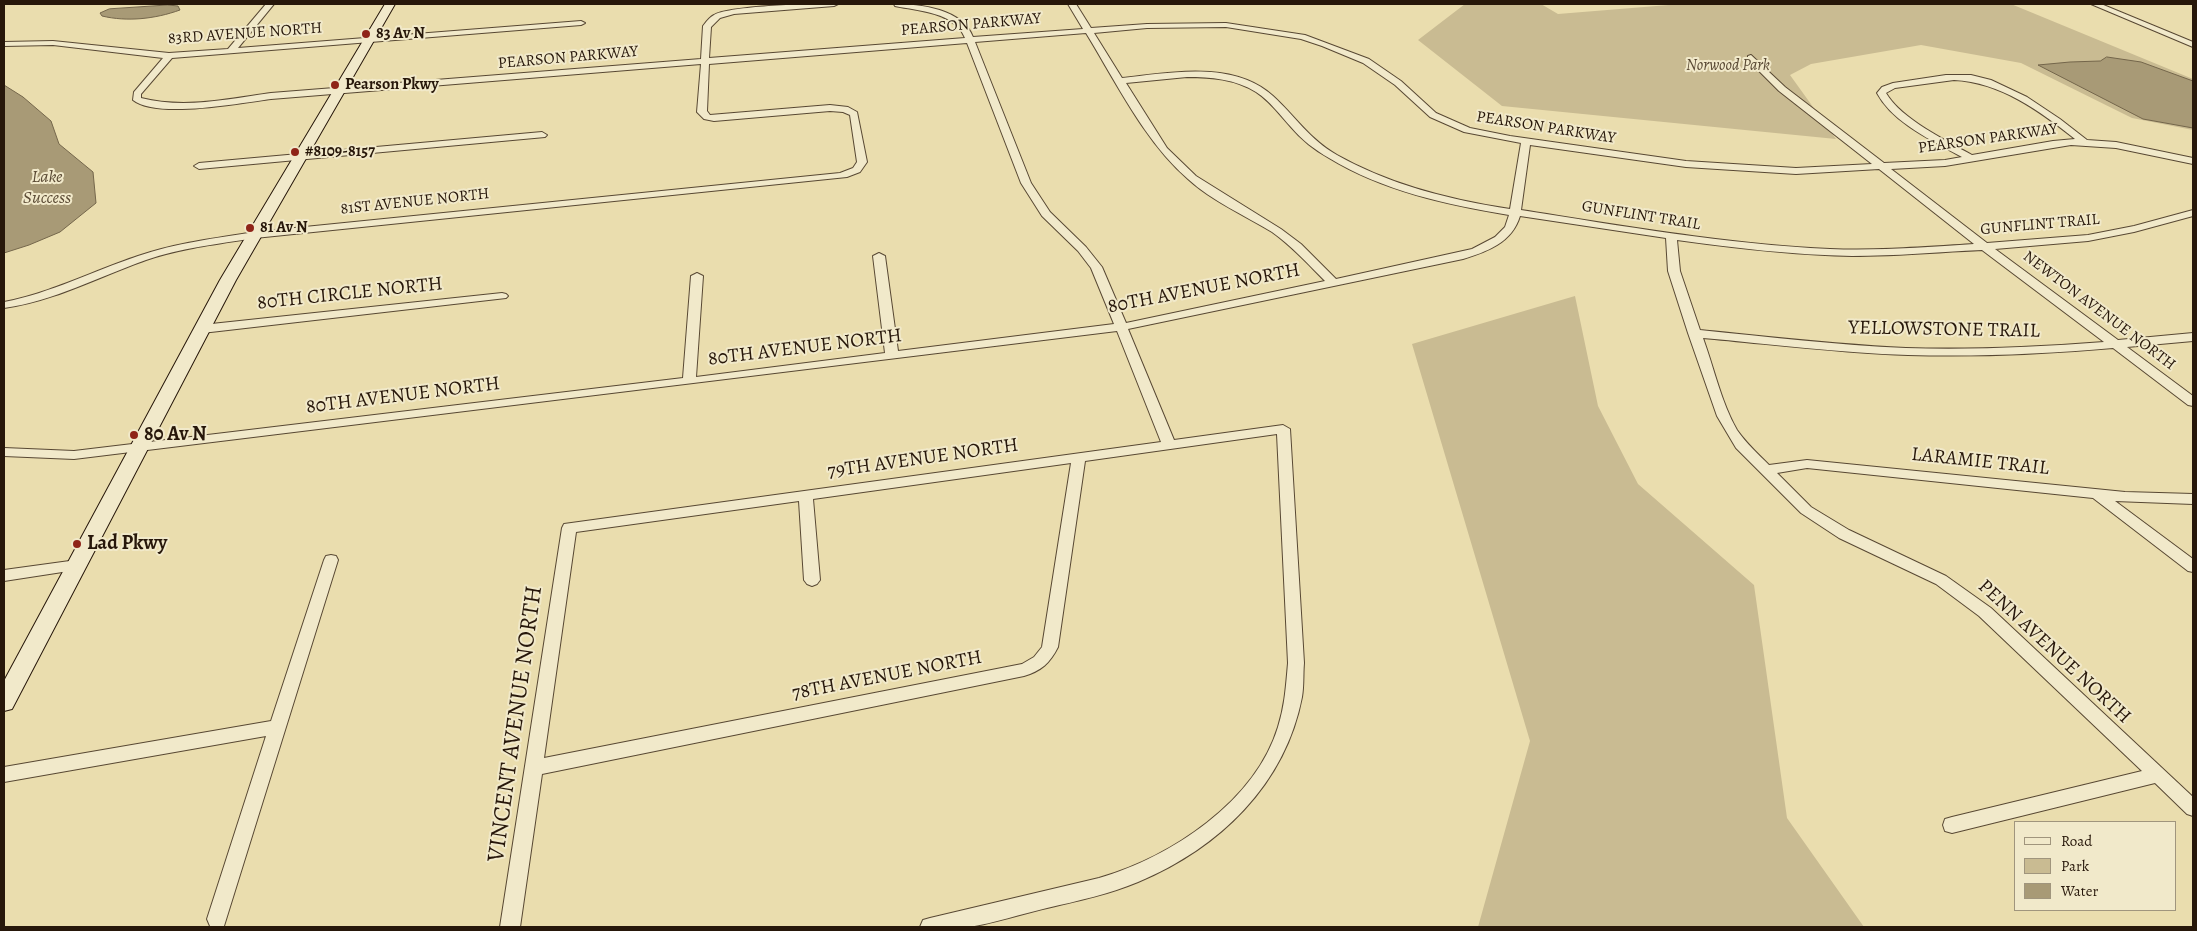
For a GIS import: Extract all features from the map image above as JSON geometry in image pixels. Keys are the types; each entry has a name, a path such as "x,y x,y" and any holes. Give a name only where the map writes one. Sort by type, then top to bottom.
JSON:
{"street":[{"path":"232,51 270,4"},
{"path":"4,702 202,329 390,4"},
{"path":"705,62 707,26 717,16 734,12 834,4"},
{"path":"898,4 926,9 955,21 963,27 970,40 1026,183 1046,214 1082,249 1096,267 1169,445"},
{"path":"926,9 937,4"},
{"path":"1072,4 1153,136 1176,164 1210,192 1277,231 1297,246 1332,282"},
{"path":"2095,4 2193,45"},
{"name":"83RD AVENUE NORTH","path":"4,44 54,43 169,56 581,24"},
{"name":"PEARSON PARKWAY","path":"169,56 137,94 137,100 157,105 182,106 339,91 1088,30 1200,24 1252,28 1302,37 1332,47 1366,61 1398,83 1428,110 1448,123 1488,136 1526,142 1686,164 1760,170 1796,171 1972,159 2053,144 2085,143 2141,149 2193,161"},
{"name":"NEWTON AVENUE NORTH","path":"1751,58 1782,89 1984,246 2193,402"},
{"name":"81ST AVENUE NORTH","path":"4,305 41,298 62,291 115,268 166,250 255,235 840,176 857,169 862,162 854,114 846,109 830,108 722,118 707,117 702,112 705,62"},
{"name":"GUNFLINT TRAIL","path":"1119,81 1196,75 1240,81 1252,86 1268,97 1288,121 1310,142 1359,169 1433,196 1515,212 1730,244 1831,252 1879,252 1984,246 2072,240 2129,230 2193,213"},
{"path":"1972,159 1938,140 1887,104 1881,93 1893,86 1955,77 1985,82 2010,91 2060,123 2085,143"},
{"path":"199,166 542,135"},
{"name":"80TH AVENUE NORTH","path":"4,452 74,455 1122,327 1477,252 1503,237 1510,228 1515,212 1526,142"},
{"name":"PENN AVENUE NORTH","path":"1671,236 1674,271 1694,333 1730,430 1764,470 1806,510 1824,522 1940,580 1964,595 1985,612 2193,808"},
{"path":"879,256 892,356"},
{"path":"689,381 697,276"},
{"name":"80TH CIRCLE NORTH","path":"202,329 502,296"},
{"name":"YELLOWSTONE TRAIL","path":"1694,333 1820,346 1935,352 2025,351 2193,337"},
{"name":"79TH AVENUE NORTH","path":"569,528 1283,429 1296,663 1294,697 1285,732 1270,766 1245,799 1213,829 1176,854 1132,876 1083,891 930,927"},
{"name":"78TH AVENUE NORTH","path":"533,768 1024,670 1037,665 1046,657 1050,647 1079,457"},
{"name":"LARAMIE TRAIL","path":"1764,470 1807,464 1836,466 2096,494 2193,500"},
{"path":"2096,494 2193,567"},
{"path":"806,495 812,580"},
{"name":"VINCENT AVENUE NORTH","path":"510,927 569,528"},
{"path":"217,920 331,560"},
{"path":"4,576 77,565"},
{"path":"4,775 278,727"},
{"path":"1952,825 2158,775"}],"green space":[{"name":"Norwood Park","path":"1465,4 1541,4 1558,14 1681,4 2011,4 2193,79 2193,130 2132,118 2021,63 1921,45 1811,64 1790,75 1836,139 1502,106 1418,40"},
{"path":"1575,296 1598,406 1638,484 1754,585 1787,818 1864,927 1478,927 1530,741 1412,344"}],"water":[{"path":"178,6 180,10 161,16 131,19 112,18 102,16 100,13 109,9"},
{"path":"2107,57 2141,62 2193,81 2193,128 2143,119 2038,65 2100,61"},
{"name":"Lake Success","path":"4,85 23,97 51,121 59,144 93,172 96,203 60,232 4,253"}],"place":[{"name":"83 Av N","path":"366,34"},
{"name":"Pearson Pkwy","path":"335,85"},
{"name":"#8109-8157","path":"295,152"},
{"name":"81 Av N","path":"250,228"},
{"name":"80 Av N","path":"134,435"},
{"name":"Lad Pkwy","path":"77,544"}]}
